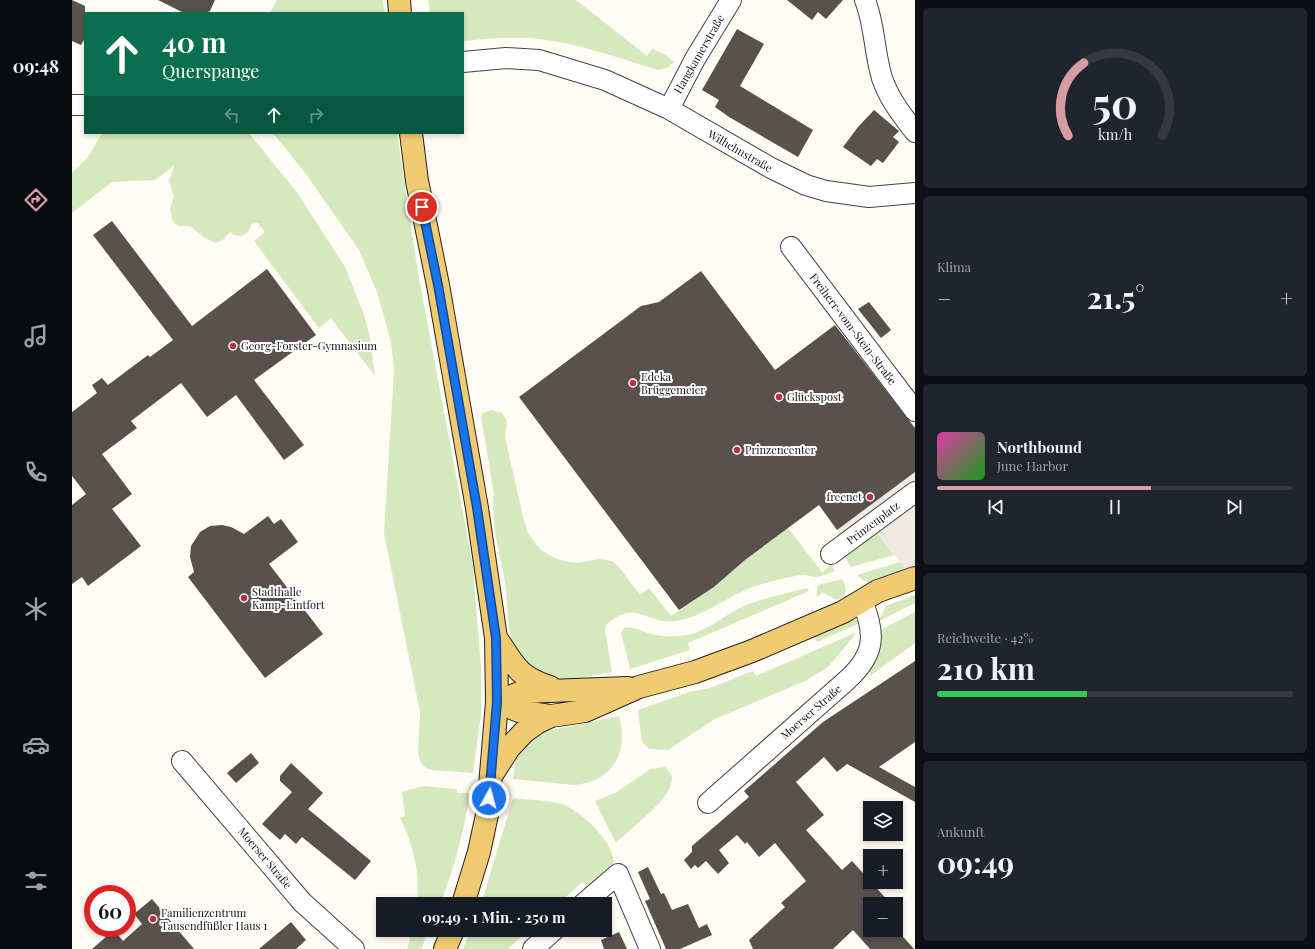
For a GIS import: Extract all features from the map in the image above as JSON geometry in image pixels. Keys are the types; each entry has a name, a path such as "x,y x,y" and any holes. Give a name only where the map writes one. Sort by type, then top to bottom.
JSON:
{"main road":[{"path":"399,0 400,12"},
{"path":"411,134 417,181 438,285 477,508 496,638 497,702 488,810 479,852 465,897"},
{"path":"492,774 509,748 524,732 538,722 551,716 585,711 639,687 696,672 745,654 843,612 878,591 915,578"},
{"path":"862,601 882,598 915,587"},
{"path":"496,638 523,676 534,683 558,690"},
{"path":"497,702 522,692 639,687"},
{"path":"497,702 519,711 551,716"},
{"path":"445,949 450,937"}],"street":[{"name":"Hangkamerstraße","path":"669,108 695,59 731,0"},
{"path":"865,0 882,77 887,92 892,102 915,132"},
{"name":"Wilhelmstraße","path":"464,62 506,58 539,60 605,80 669,108 732,147 806,185 847,195 869,198 915,193"},
{"name":"Wilhelmstraße","path":"464,74 494,71 574,71"},
{"path":"72,105 84,105"},
{"name":"Freiherr-vom-Stein-Straße","path":"791,247 915,411"},
{"name":"Prinzenplatz","path":"831,554 915,492"},
{"name":"Moerser Straße","path":"708,803 858,671 869,651 871,639 869,622 862,601"},
{"name":"Moerser Straße","path":"182,761 302,902 354,949"},
{"path":"592,897 618,874 650,949"},
{"path":"533,949 546,937"}],"green space":[{"path":"277,0 383,0 384,12 271,12"},
{"path":"428,0 576,0 647,56 652,49 666,55 674,62 667,68 658,70 585,48 555,41 531,38 464,41 464,12 430,12"},
{"path":"101,134 250,134 298,194 345,267 363,312 369,333 375,376 331,318 319,328 254,241 265,232 258,223 251,224 249,231 244,235 237,236 230,232 224,239 216,243 203,237 190,226 179,226 175,224 172,219 170,208 174,197 169,181 174,166 155,180 112,182 72,213 72,173 88,157"},
{"path":"274,134 397,134 418,273 473,566 481,669 481,714 473,773 432,770 426,768 421,763 418,753 420,712 384,533 394,370 391,342 377,292 359,250 306,174"},
{"path":"491,410 502,413 507,421 505,437 523,517 528,533 542,551 557,559 568,562 578,563 599,559 612,561 619,567 640,595 649,588 671,616 714,587 745,560 788,528 822,572 831,565 835,571 815,577 802,575 759,585 695,616 676,621 656,620 641,614 633,613 616,617 606,625 605,630 612,672 563,680 553,680 537,675 517,654 510,634 506,590 495,530 493,506 494,494 481,416 483,413"},
{"path":"876,531 894,555 851,567 843,555"},
{"path":"900,562 909,574 888,581 875,583 863,580 857,575"},
{"path":"842,579 846,588 844,596 838,600 823,593 816,597 818,585"},
{"path":"807,588 809,591 688,643 690,650 630,669 621,633 624,628 634,628 660,636 688,635 702,630 740,608 765,599"},
{"path":"915,595 915,603 879,621 886,606"},
{"path":"915,612 915,643 871,675 867,669 879,631"},
{"path":"850,619 858,620 860,623 817,642 814,636"},
{"path":"855,633 855,635 828,667 805,681 715,719 668,750 649,749 642,742 638,710 693,691 710,688 753,671 756,676"},
{"path":"619,716 622,729 622,742 619,753 615,763 599,778 588,783 574,785 513,779 516,757 520,749 538,733"},
{"path":"665,767 672,776 670,788 657,805 616,843 595,801 615,793 651,769"},
{"path":"423,786 457,789 457,793 470,793 458,850 443,897 418,897 418,881 415,860 409,839 400,817 405,816 402,792"},
{"path":"513,798 557,803 570,808 597,830 611,850 614,859 613,868 589,889 582,882 566,897 483,897"},
{"path":"410,937 426,937 421,949 407,949"},
{"path":"468,937 521,937 508,949 463,949"}],"shaded area":[{"path":"915,472 915,572 909,574 876,531 852,549 837,530"}],"building":[{"path":"72,0 85,6 85,12 84,40 81,45 72,41"},
{"path":"158,0 215,0 210,11 208,12 182,12"},
{"path":"787,0 843,0 826,19 818,12 812,20"},
{"path":"737,29 764,44 740,86 813,130 798,157 729,117 715,107 719,100 702,90"},
{"path":"874,110 899,131 893,137 899,142 883,163 877,159 871,166 843,147 858,127"},
{"path":"112,221 192,326 267,269 316,335 254,380 304,445 284,460 236,395 207,417 181,383 131,421 137,428 102,454 132,494 112,509 141,546 88,586 82,577 72,584 72,505 86,494 72,476 72,412 97,393 92,385 102,378 108,385 148,355 150,357 173,340 93,235"},
{"name":"Prinzencenter","path":"701,271 775,370 835,325 915,428 915,472 837,530 819,505 745,560 714,587 679,610 519,397 641,306 659,302"},
{"path":"869,302 891,330 881,338 858,309"},
{"name":"Stadthalle Kamp-Lintfort","path":"268,516 274,524 281,519 298,542 269,564 323,634 265,678 188,577 194,572 190,557 191,546 200,532 210,526 222,525 231,527 244,534"},
{"path":"915,661 915,742 879,767 915,787 915,802 847,764 837,772 824,757 796,782 824,815 806,830 842,870 852,861 863,873 863,889 877,889 885,897 863,897 863,937 903,937 914,949 870,949 853,930 833,949 753,949 749,940 785,907 781,903 806,881 775,843 759,857 747,842 745,844 737,835 719,850 729,863 718,874 706,861 698,868 695,865 691,869 684,860 692,852 692,846 749,797 744,791 823,722"},
{"path":"251,753 259,763 236,783 227,773"},
{"path":"291,763 323,793 308,809 371,861 355,880 302,837 296,844 285,834 280,840 262,824 292,792 280,781 280,776"},
{"path":"648,867 661,894 664,893 672,910 688,904 699,928 707,924 712,935 680,949 666,949 645,901 650,899 638,872"},
{"name":"Familienzentrum Tausendfüßler Haus 1","path":"152,899 194,949 92,949 106,937 120,937 123,941 127,937 136,937 136,929 142,924 136,916 136,912"},
{"path":"291,922 306,940 296,949 259,949"},
{"path":"619,932 627,949 604,949 601,940 612,937 612,935"}],"place":[{"name":"Georg-Forster-Gymnasium","path":"233,346"},
{"name":"Edeka Brüggemeier","path":"633,383"},
{"name":"Glückspost","path":"779,397"},
{"name":"Prinzencenter","path":"737,450"},
{"name":"freenet","path":"870,497"},
{"name":"Stadthalle Kamp-Lintfort","path":"244,598"},
{"name":"Familienzentrum Tausendfüßler Haus 1","path":"153,919"}],"route":[{"path":"422,207 458,396 477,508 496,638 498,659 497,702 489,798"}]}
